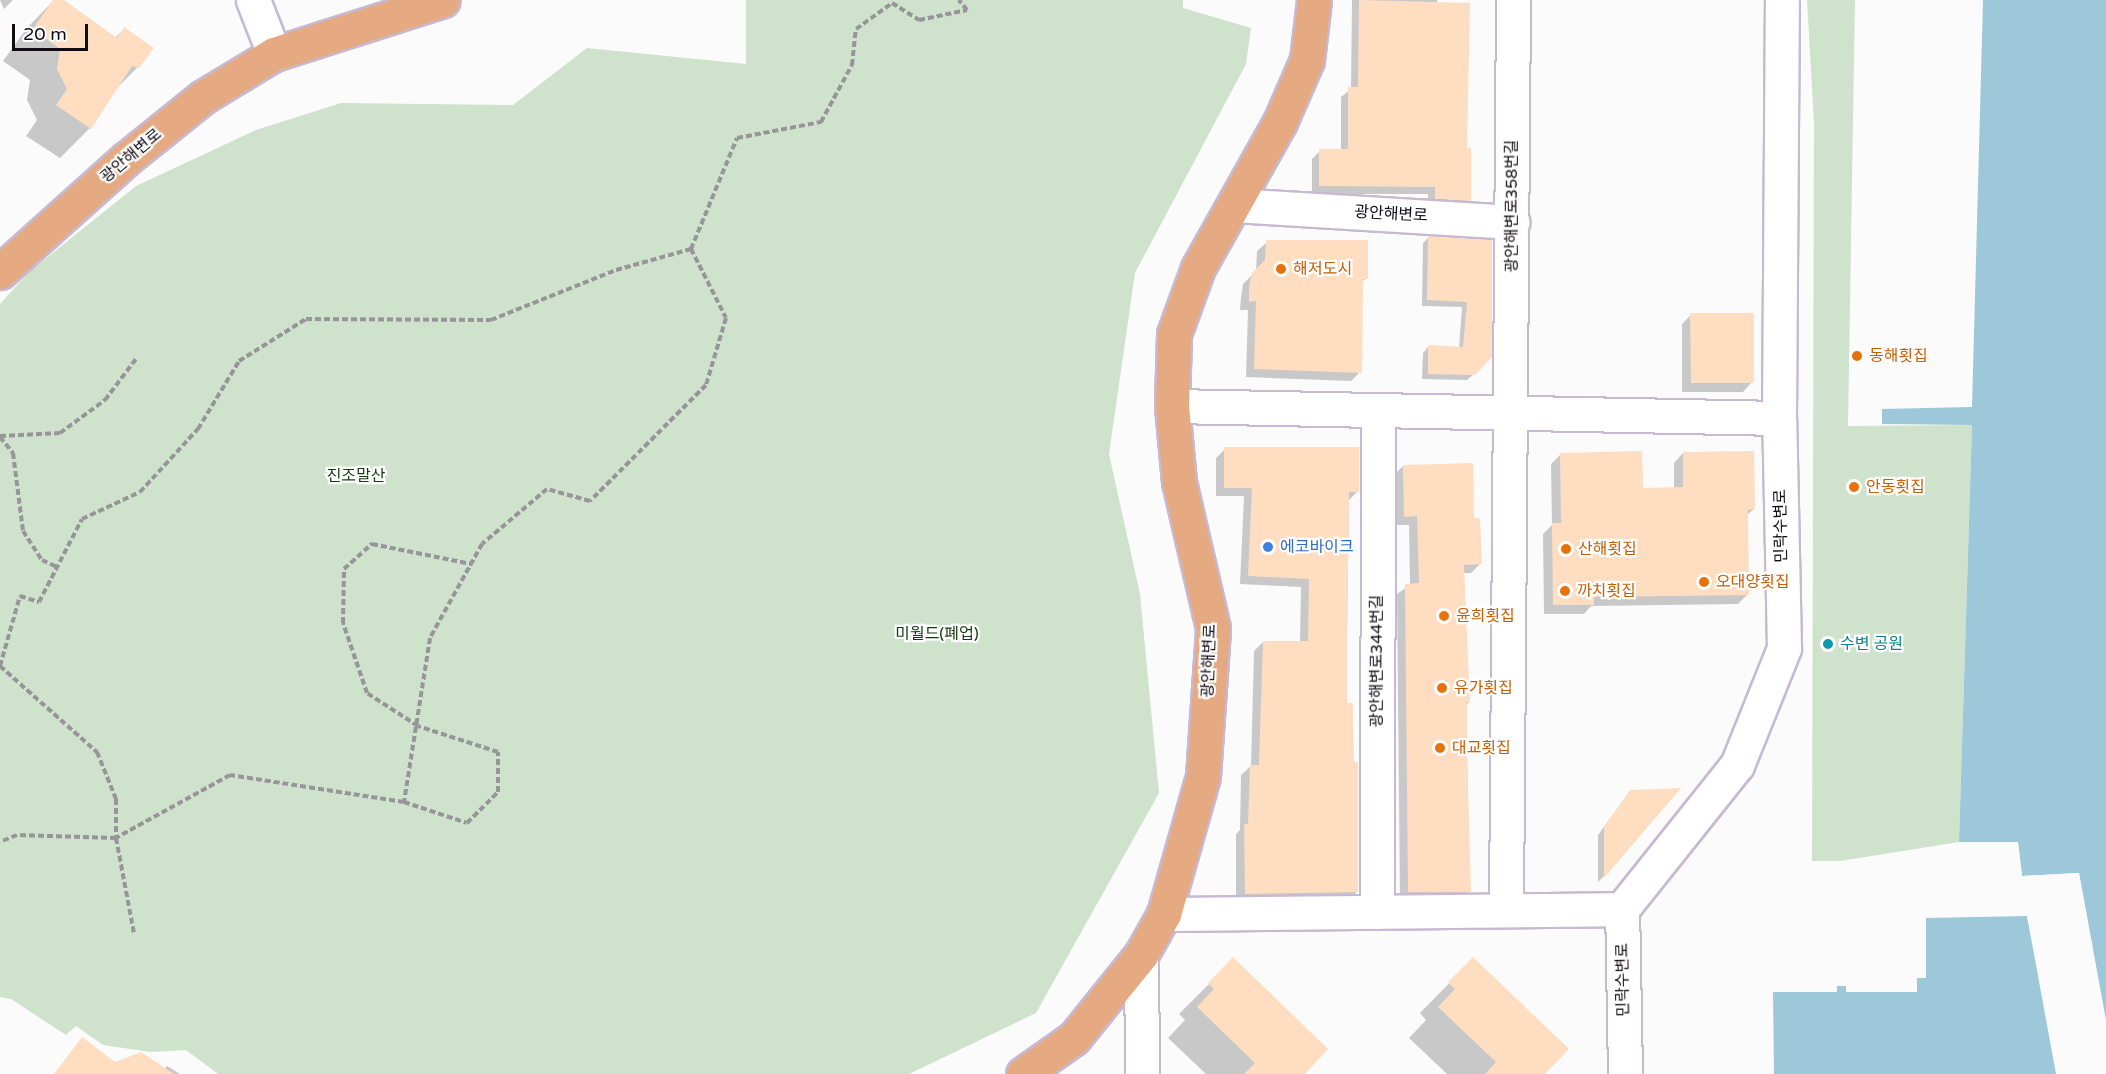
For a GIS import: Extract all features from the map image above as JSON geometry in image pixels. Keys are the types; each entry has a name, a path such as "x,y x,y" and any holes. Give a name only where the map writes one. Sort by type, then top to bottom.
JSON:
{"main road":[{"name":"광안해변로","path":"0,272 126,159 203,97 273,54 443,0"},
{"name":"광안해변로","path":"1023,1074 1074,1038 1141,955 1164,914 1203,776 1213,628 1179,482 1172,406 1174,334 1198,268 1280,122 1308,60 1314,0"}],"street":[{"path":"253,0 273,54"},
{"name":"광안해변로358번길","path":"1510,413 1513,0"},
{"name":"민락수변로","path":"1625,1074 1622,909 1737,765 1784,648 1779,418 1782,0"},
{"name":"광안해변로","path":"1234,205 1512,222"},
{"path":"1172,406 1779,418"},
{"name":"광안해변로344번길","path":"1377,912 1378,410"},
{"path":"1506,910 1510,413"},
{"path":"1164,914 1622,909"},
{"path":"1141,955 1142,1074"}],"path":[{"path":"404,802 418,726 430,638 482,544 547,489 590,501 706,385 726,318 691,249 737,138 821,122 852,65 856,28 892,3 919,20 967,10 959,0"},
{"path":"134,933 116,838 116,799 97,752 0,666 21,596 39,602 82,519 140,492 198,429 239,361 306,319 491,320 616,270 691,249"},
{"path":"0,437 60,433 105,400 136,360"},
{"path":"0,437 14,453 23,531 42,560 57,567"},
{"path":"0,842 17,835 116,838 230,775 404,802 467,823 498,792 498,752 418,726 367,693 343,623 344,569 372,544 471,564"}],"green space":[{"name":"진조말산","path":"746,0 1183,0 1183,8 1251,28 1246,64 1135,273 1109,454 1140,594 1159,793 1036,1013 909,1074 218,1074 186,1050 151,1052 103,1045 76,1026 66,1035 11,999 0,997 0,304 29,272 136,186 256,130 341,103 513,105 587,48 746,64"},
{"path":"1807,0 1855,0 1848,426 1972,425 1959,842 1840,861 1812,861 1814,123"}],"water":[{"path":"1983,0 2106,0 2106,1020 2079,873 2022,876 2018,842 1959,842 1972,425 1882,424 1882,409 1972,407"},
{"path":"2027,916 2056,1074 1774,1074 1773,992 1837,992 1837,986 1846,986 1846,992 1917,992 1917,978 1926,978 1926,918"}],"pier":[{"path":"1959,842 2018,842 2022,876 2079,873 2106,1023 2077,876 2021,879 2015,845"},
{"path":"1959,914 2029,914 2059,1074 2027,916"}],"building":[{"path":"53,0 64,0 117,38 124,27 154,48 139,68 132,66 91,129 56,105 67,89 57,69 60,49 33,29"},
{"path":"1359,0 1470,3 1467,148 1471,148 1471,201 1435,199 1435,187 1319,186 1319,149 1348,149 1348,87 1358,87"},
{"path":"1428,236 1492,240 1492,357 1475,375 1428,374 1428,345 1463,347 1467,302 1427,300"},
{"path":"1266,240 1368,240 1368,279 1363,279 1362,373 1254,369 1256,301 1249,302 1249,287 1252,273 1265,260"},
{"path":"1690,313 1754,313 1754,383 1691,383"},
{"path":"1224,447 1359,447 1359,492 1349,492 1347,638 1347,703 1353,703 1354,762 1358,762 1358,892 1245,894 1244,824 1248,824 1250,765 1259,765 1263,641 1308,641 1309,579 1248,576 1252,488 1224,488"},
{"path":"1642,451 1643,488 1683,487 1683,452 1754,451 1755,509 1748,510 1749,595 1594,597 1594,605 1553,605 1552,523 1561,523 1560,453"},
{"path":"1473,463 1474,518 1480,518 1482,564 1464,565 1470,702 1467,702 1467,763 1471,892 1408,892 1405,584 1419,583 1417,516 1404,517 1403,465"},
{"path":"1681,788 1604,878 1604,827 1630,790"},
{"path":"1233,957 1328,1049 1305,1074 1244,1074 1255,1063 1197,1007 1214,989 1208,983"},
{"path":"1473,957 1569,1049 1545,1074 1485,1074 1496,1062 1438,1007 1455,989 1448,982"},
{"path":"82,1037 115,1062 141,1052 174,1074 54,1074"}],"place":[{"name":"해저도시","path":"1281,269"},
{"name":"동해횟집","path":"1857,356"},
{"name":"안동횟집","path":"1854,487"},
{"name":"에코바이크","path":"1268,547"},
{"name":"산해횟집","path":"1566,549"},
{"name":"오대양횟집","path":"1704,582"},
{"name":"까치횟집","path":"1565,591"},
{"name":"윤희횟집","path":"1444,616"},
{"name":"수변 공원","path":"1828,644"},
{"name":"유가횟집","path":"1442,688"},
{"name":"대교횟집","path":"1440,748"}],"park label":[{"name":"미월드(폐업)","path":"937,634"}]}
